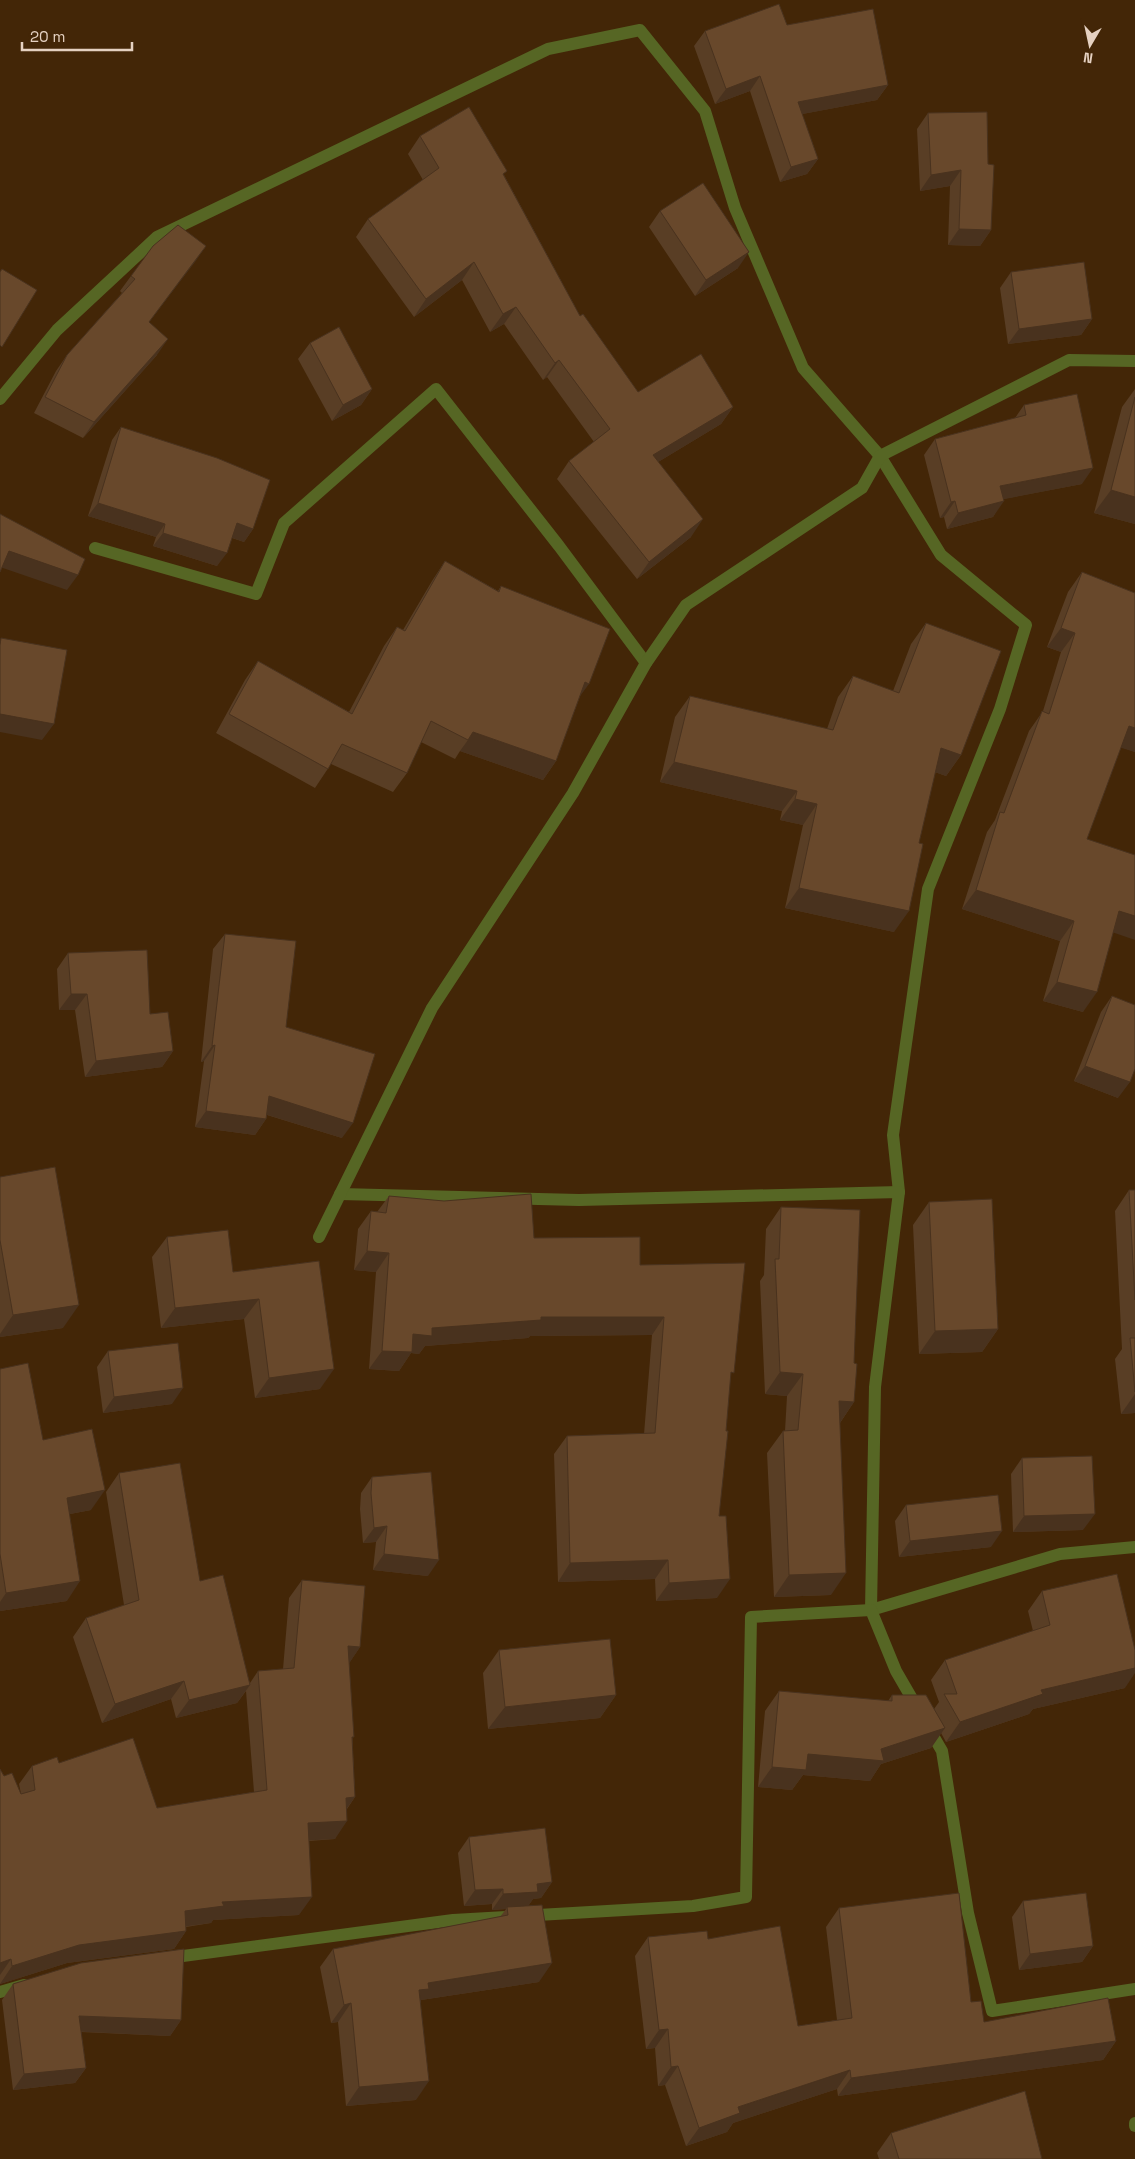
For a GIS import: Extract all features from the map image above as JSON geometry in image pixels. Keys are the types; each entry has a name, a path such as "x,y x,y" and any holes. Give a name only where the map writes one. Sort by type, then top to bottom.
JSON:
{"street":[{"path":"0,399 57,330 157,237 548,49 640,30 705,111 735,208 803,368 880,456 941,555 1026,625 1000,709 928,889 893,1135 899,1192 875,1387 872,1610 896,1671 942,1751 968,1913 992,2011 1135,1989"},
{"path":"319,1237 432,1008 573,793 646,663 686,606 862,488 880,456 1069,360 1135,360"},
{"path":"95,548 256,594 284,523 436,389 559,546 646,663"},
{"path":"340,1194 579,1200 899,1192"},
{"path":"159,1960 453,1920 693,1906 746,1898 751,1617 872,1610 1060,1554 1135,1547"},
{"path":"0,1992 34,1981"}],"building":[{"path":"779,4 787,25 873,9 888,85 798,102 818,159 791,167 760,76 726,89 705,31"},
{"path":"469,107 507,171 503,174 580,316 583,314 638,392 701,354 733,407 653,455 703,519 649,562 569,461 610,429 559,360 555,363 516,307 503,314 474,262 426,299 368,219 439,168 420,136"},
{"path":"987,112 988,164 994,165 991,230 959,229 961,170 931,175 928,113"},
{"path":"703,183 749,252 706,280 660,211"},
{"path":"178,225 206,246 149,322 168,339 94,422 45,397 67,355 135,279 131,276 153,246"},
{"path":"1084,262 1092,319 1019,329 1011,272"},
{"path":"2,269 37,290 2,347 0,345 0,272"},
{"path":"339,327 372,389 343,405 310,343"},
{"path":"1077,394 1093,468 1000,486 1004,501 958,513 955,501 951,502 935,439 1026,415 1024,405"},
{"path":"1135,397 1135,497 1111,490"},
{"path":"121,427 217,458 270,480 253,529 237,523 227,553 163,533 165,524 98,503"},
{"path":"0,514 85,559 78,575 9,551 0,572"},
{"path":"445,561 499,592 501,586 610,629 589,684 585,682 556,761 473,732 468,740 431,721 407,773 342,744 328,769 229,714 258,661 352,714 397,627 405,631"},
{"path":"1082,572 1135,593 1135,728 1129,726 1087,839 1135,855 1135,916 1119,911 1097,992 1057,982 1074,921 976,890 1000,812 1004,813 1042,711 1049,714 1075,633 1061,628"},
{"path":"926,623 1001,651 961,755 941,748 919,843 923,844 909,911 799,888 817,804 795,799 797,791 674,762 690,696 833,730 853,676 899,693"},
{"path":"1,638 67,650 54,724 0,714"},
{"path":"225,934 296,941 286,1027 375,1054 353,1123 269,1096 266,1119 206,1111 215,1045 212,1046"},
{"path":"147,950 150,1014 168,1012 173,1051 96,1061 87,994 71,994 68,953"},
{"path":"1112,996 1135,1005 1135,1069 1130,1082 1085,1066"},
{"path":"55,1167 79,1305 13,1315 0,1240 0,1177"},
{"path":"1129,1190 1135,1190 1135,1300"},
{"path":"531,1194 534,1238 640,1237 640,1265 745,1263 734,1373 731,1372 726,1431 728,1431 719,1516 726,1516 730,1579 669,1583 668,1560 570,1563 567,1436 655,1433 664,1317 541,1317 541,1320 432,1328 432,1336 413,1334 412,1352 382,1351 389,1253 367,1251 371,1211 386,1213 389,1196 444,1201"},
{"path":"992,1199 998,1329 935,1331 929,1202"},
{"path":"781,1207 860,1210 854,1363 857,1364 854,1402 839,1401 846,1573 789,1575 783,1431 798,1430 803,1374 780,1372 775,1259 779,1259"},
{"path":"228,1230 233,1272 319,1261 334,1369 269,1378 259,1299 175,1308 167,1237"},
{"path":"1130,1338 1135,1338 1135,1392"},
{"path":"178,1343 183,1388 114,1397 108,1351"},
{"path":"28,1363 43,1440 92,1429 105,1490 67,1498 80,1581 6,1593 0,1554 0,1369"},
{"path":"1092,1456 1095,1514 1024,1516 1022,1458"},
{"path":"180,1463 200,1581 223,1575 250,1685 189,1700 184,1681 115,1704 86,1618 139,1600 119,1473"},
{"path":"431,1472 439,1560 384,1554 387,1526 374,1528 371,1493 372,1477"},
{"path":"998,1495 1002,1531 910,1541 906,1505"},
{"path":"1117,1574 1135,1650 1135,1668 1041,1690 1043,1694 960,1722 944,1694 957,1694 945,1660 1050,1625 1042,1591"},
{"path":"302,1580 365,1586 360,1647 348,1646 354,1737 352,1737 355,1797 346,1798 347,1821 308,1823 312,1897 222,1902 224,1906 185,1911 186,1931 79,1945 12,1966 11,1959 0,1963 0,1769 4,1776 12,1773 21,1794 35,1790 32,1766 57,1757 59,1763 133,1738 157,1808 267,1790 258,1671 294,1668"},
{"path":"610,1639 616,1695 505,1707 499,1650"},
{"path":"779,1691 892,1701 892,1695 926,1695 945,1728 881,1749 884,1761 808,1754 806,1770 772,1767"},
{"path":"545,1828 552,1882 537,1884 538,1892 503,1894 503,1889 475,1890 469,1837"},
{"path":"959,1893 971,2002 981,2001 984,2022 1108,1998 1116,2041 851,2078 850,2070 738,2107 740,2113 699,2128 678,2066 671,2067 668,2029 659,2030 648,1937 707,1931 708,1939 780,1926 798,2026 852,2018 839,1908"},
{"path":"1086,1893 1093,1946 1030,1954 1023,1901"},
{"path":"542,1905 552,1963 428,1983 429,1989 419,1990 429,2081 359,2087 351,2003 344,2005 333,1949 508,1915 507,1907"},
{"path":"184,1949 181,2020 79,2016 86,2068 24,2074 13,1984 81,1963"},
{"path":"1025,2091 1042,2159 899,2159 891,2133"}]}
